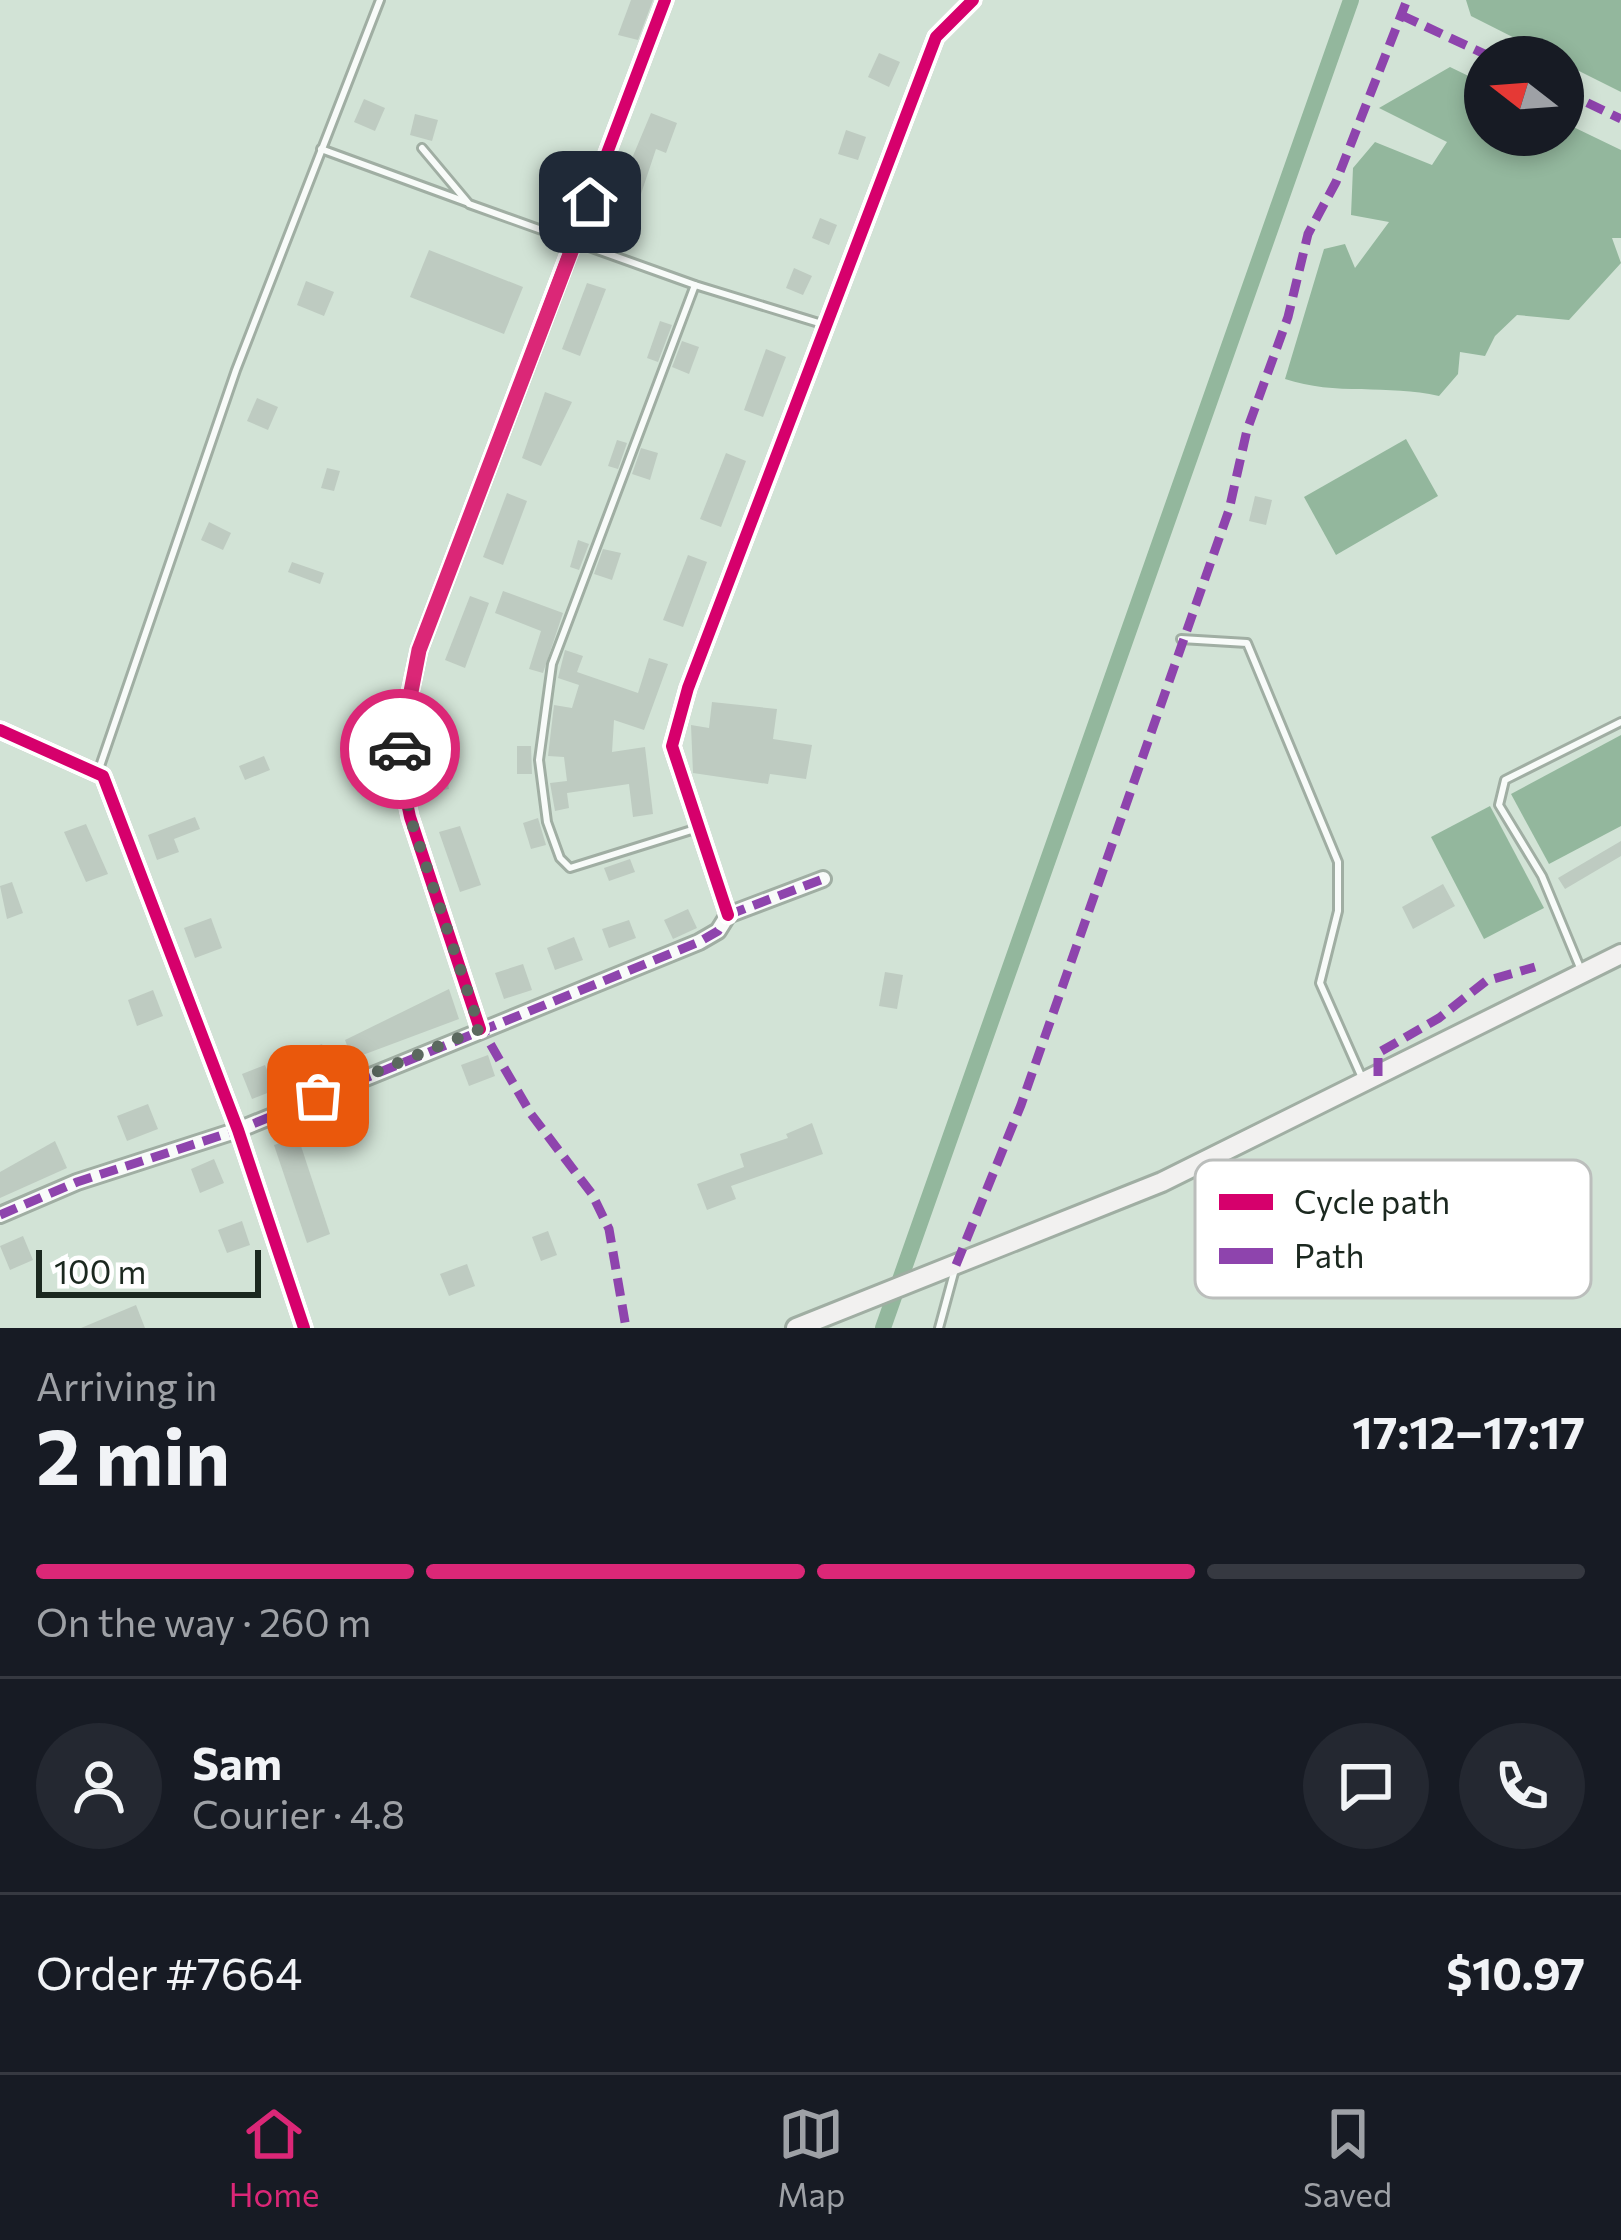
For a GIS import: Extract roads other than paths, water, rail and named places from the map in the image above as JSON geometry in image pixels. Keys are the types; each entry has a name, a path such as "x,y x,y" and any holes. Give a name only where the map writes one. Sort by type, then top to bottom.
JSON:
{"main road":[{"path":"1207,1160 1621,954"},
{"path":"796,1328 1195,1166"}],"street":[{"path":"480,1029 410,817 400,741 419,650 665,0"},
{"path":"728,915 672,746 688,688 936,37 973,0"},
{"path":"0,730 98,772 124,818 238,1130 304,1328"},
{"path":"0,1215 77,1182 238,1130 699,942 718,931 728,915 823,879"}],"lane":[{"path":"98,772 236,370 380,0"},
{"path":"422,148 469,204"},
{"path":"320,149 695,285 829,326"},
{"path":"695,285 552,664 539,760 547,822 560,858 570,868 698,828"},
{"path":"1181,639 1247,643 1319,808 1338,862 1338,910 1320,983 1365,1083"},
{"path":"1582,974 1542,876 1499,805 1505,780 1621,722"},
{"path":"939,1328 956,1265"}],"waterway":[{"path":"883,1328 1351,0"}]}
